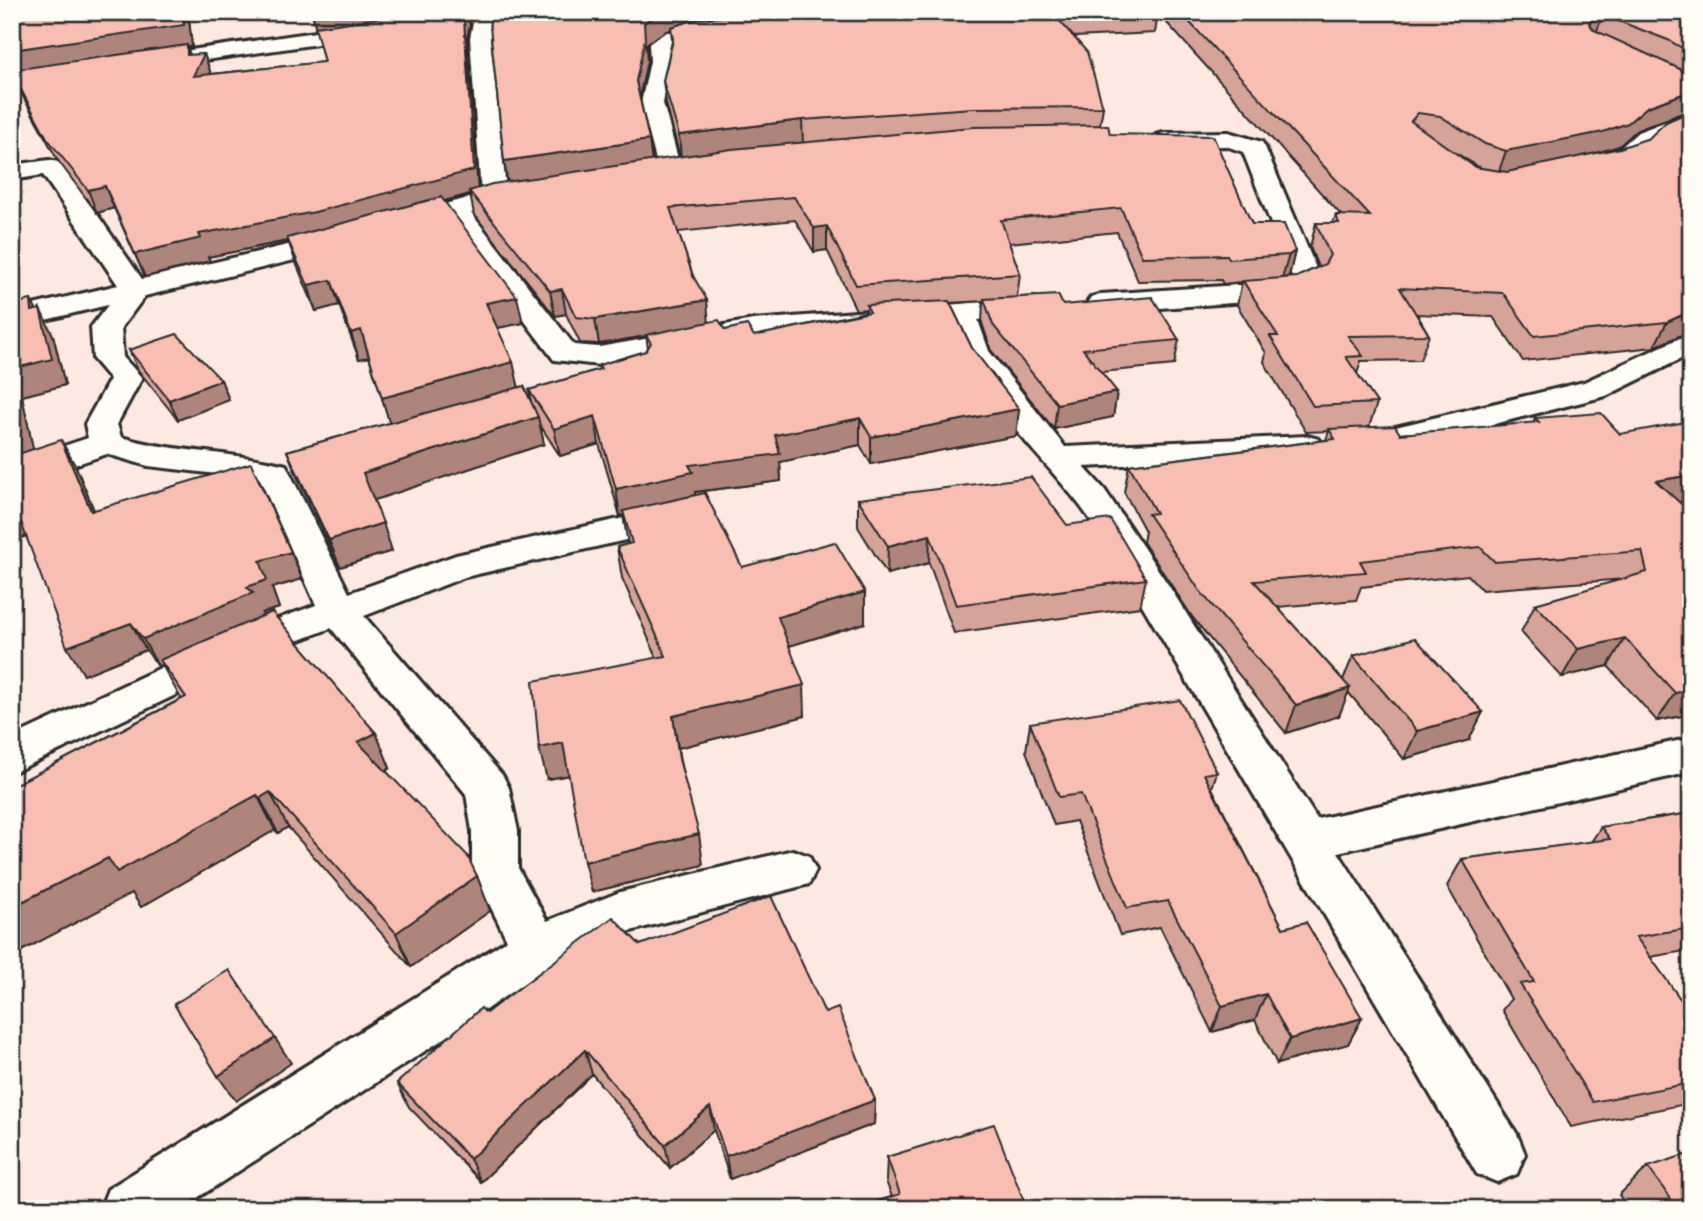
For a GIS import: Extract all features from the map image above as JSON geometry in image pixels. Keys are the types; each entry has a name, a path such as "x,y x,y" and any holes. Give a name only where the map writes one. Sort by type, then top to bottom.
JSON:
{"street":[{"path":"117,66 305,32 485,13 480,38 494,198"},
{"path":"669,170 652,103 661,61 660,44 669,37 688,33 738,28"},
{"path":"1573,170 1629,153 1646,137 1691,119"},
{"path":"453,208 565,354 599,356 753,329 1290,290 1307,279 1253,147 1228,139 1134,140"},
{"path":"642,174 696,166"},
{"path":"12,173 49,167 135,290"},
{"path":"12,319 373,231 494,198 548,189"},
{"path":"106,443 102,424 126,378 107,359 106,327 135,290"},
{"path":"960,312 974,352 1057,458 1092,497 1154,592 1497,1154"},
{"path":"580,384 723,347 753,329"},
{"path":"1057,458 1391,440 1595,388 1691,342"},
{"path":"1659,358 1691,377"},
{"path":"12,475 106,443 148,456 290,467 338,611 486,788 495,831 495,869 536,948"},
{"path":"12,756 239,649 456,567 710,510"},
{"path":"1306,840 1691,755"},
{"path":"128,1209 427,1021 536,948 620,913 793,870"}],"building":[{"path":"12,12 183,12 184,25 12,50"},
{"path":"422,12 465,12 474,170 315,212 199,234 201,238 135,254 105,186 88,190 47,138 12,73 12,70 187,45 187,55 204,54 193,76 324,62 315,27"},
{"path":"490,12 661,12 644,23 645,39 636,81 649,140 504,161"},
{"path":"784,12 1158,12 1057,18 1087,52 1103,107 973,108 802,120 679,135 663,81 673,40 671,27 697,19"},
{"path":"1180,12 1691,12 1691,53 1668,40 1603,15 1594,17 1589,23 1594,30 1691,74 1691,91 1647,107 1628,123 1603,132 1506,151 1485,144 1440,116 1418,113 1411,121 1475,167 1507,172 1620,148 1649,138 1666,122 1691,111 1691,311 1667,322 1534,336 1503,293 1400,288 1429,335 1348,336 1363,356 1346,357 1377,403 1313,406 1270,336 1278,336 1243,281 1297,277 1325,264 1330,255 1316,223 1339,223 1336,215 1370,216"},
{"path":"1108,125 1110,134 1213,136 1252,224 1284,224 1295,251 1289,255 1229,259 1227,255 1142,257 1121,208 1001,220 1020,274 856,285 827,226 814,228 794,197 670,208 693,276 707,300 595,319 576,317 562,289 550,291 469,191 492,184 732,149 973,127"},
{"path":"441,197 517,297 486,303 513,362 382,398 361,330 351,333 331,280 308,285 287,238"},
{"path":"1058,295 1063,305 1152,297 1179,340 1083,349 1117,392 1057,404 993,325 984,299"},
{"path":"31,300 32,311 40,309 52,359 12,369 12,304"},
{"path":"949,301 972,348 1019,409 871,437 860,418 775,435 780,454 689,465 693,472 616,489 595,416 554,429 529,390 601,369 599,365 646,351 651,343 646,335 719,320 725,330 747,325 754,336 870,312 866,305"},
{"path":"177,334 221,380 169,400 129,350"},
{"path":"524,386 538,417 363,473 383,523 329,540 287,451"},
{"path":"12,393 19,426 12,428"},
{"path":"1601,413 1620,434 1691,421 1691,441 1686,444 1691,444 1691,475 1656,481 1691,513 1691,690 1675,693 1625,638 1578,649 1535,604 1647,572 1642,551 1495,562 1480,547 1360,561 1366,572 1254,581 1350,688 1296,705 1200,591 1148,514 1156,513 1129,465 1335,439 1329,429 1395,426 1400,434 1539,422 1535,418"},
{"path":"61,440 91,511 251,463 291,552 260,561 267,580 247,587 253,593 143,639 131,623 67,647 15,506 12,507 12,456"},
{"path":"1031,477 1067,525 1110,519 1146,579 956,605 930,535 888,546 858,499"},
{"path":"705,493 742,567 835,542 865,592 778,617 804,685 673,716 679,759 699,834 584,862 563,743 539,748 533,681 666,656 617,547 632,543 623,511"},
{"path":"272,612 376,733 358,742 467,855 477,876 396,933 270,792 260,798 257,795 117,872 108,858 12,907 12,786 186,697 160,660"},
{"path":"1415,638 1483,712 1417,731 1353,656"},
{"path":"1180,700 1217,772 1204,774 1283,928 1306,922 1362,1018 1290,1039 1266,994 1222,1006 1168,901 1127,908 1081,794 1059,797 1030,723"},
{"path":"1691,813 1691,928 1636,937 1691,1014 1691,1083 1593,1102 1520,984 1534,982 1462,859 1610,839 1601,827"},
{"path":"771,896 825,1013 838,1008 875,1100 726,1156 710,1107 665,1145 585,1050 470,1159 397,1083 481,1008 486,1013 613,917 640,945"},
{"path":"229,970 275,1038 218,1076 174,1004"},
{"path":"994,1124 1027,1209 853,1209 900,1194 887,1157"},
{"path":"1691,1153 1691,1209 1678,1209 1648,1167"},
{"path":"1443,1202 1447,1209 1422,1209"}]}
